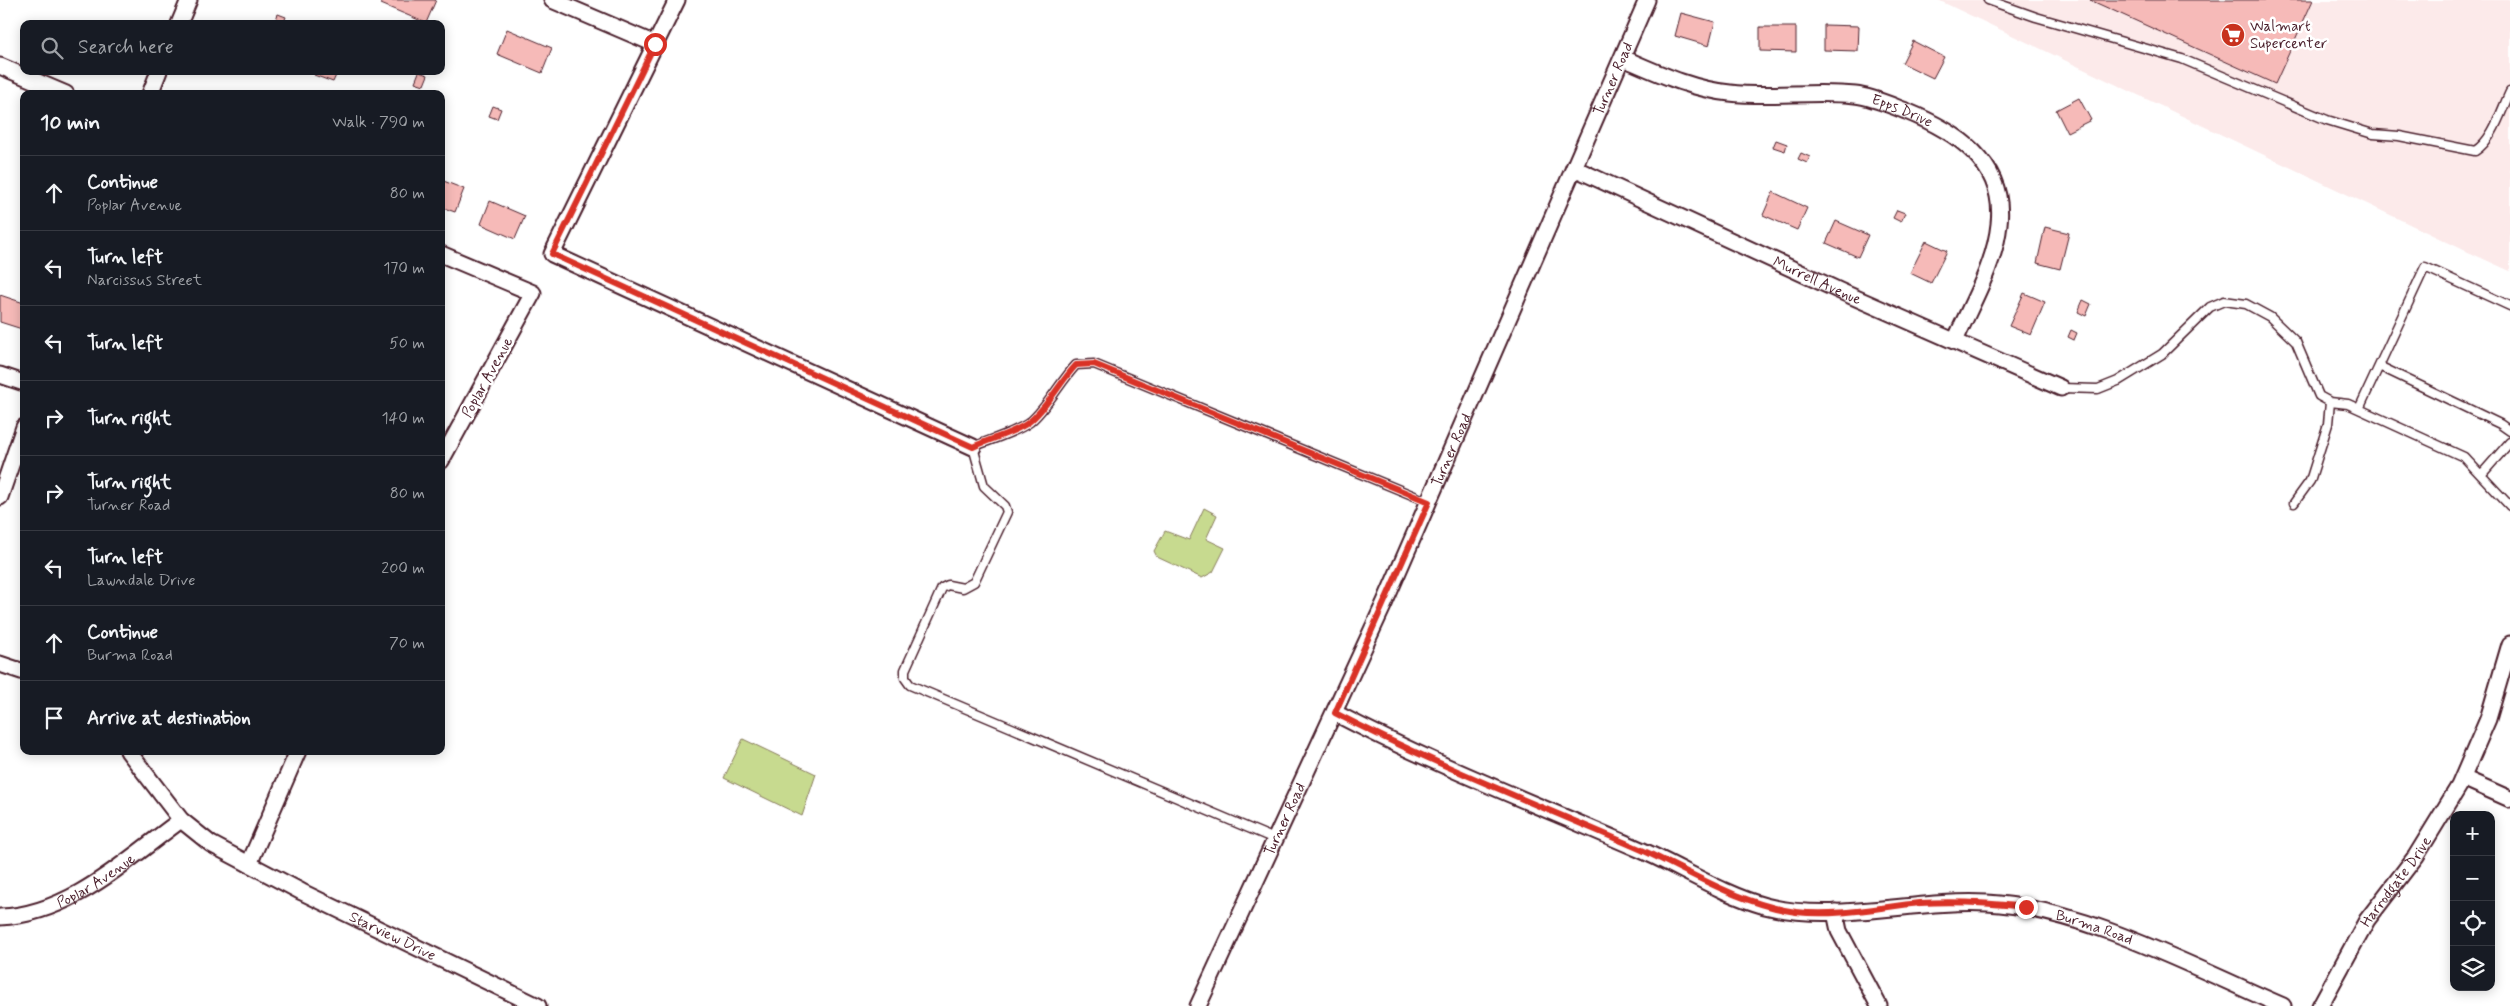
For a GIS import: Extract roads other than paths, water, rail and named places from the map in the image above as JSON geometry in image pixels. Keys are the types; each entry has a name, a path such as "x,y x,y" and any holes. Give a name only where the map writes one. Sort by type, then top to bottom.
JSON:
{"street":[{"path":"181,20 189,0"},
{"path":"552,0 655,44"},
{"path":"677,0 552,254 973,447"},
{"name":"Turner Road","path":"1198,1006 1335,713 1429,502 1647,0"},
{"name":"Epps Drive","path":"1623,58 1687,85 1700,88 1732,93 1837,94 1877,100 1916,115 1957,136 1974,150 1994,185 2000,223 1995,248 1955,341"},
{"path":"0,66 20,74"},
{"path":"21,75 57,90"},
{"path":"152,90 157,75"},
{"name":"Murrell Avenue","path":"1574,168 1840,291 2061,388"},
{"name":"Poplar Avenue","path":"445,256 533,293 445,454"},
{"path":"0,375 20,382"},
{"path":"0,497 20,439"},
{"name":"Harrodgate Drive","path":"2320,1006 2367,920 2416,856 2463,778 2488,719 2510,644"},
{"path":"0,664 20,671"},
{"name":"Burma Road","path":"1335,713 1434,762 1643,851 1742,898 1766,906 1797,912 1835,912 1923,903 1987,903 2026,907 2064,916 2131,940 2283,1006"},
{"name":"Starview Drive","path":"131,755 181,820 211,844 538,1006"},
{"path":"248,864 296,755"},
{"path":"2463,778 2510,799"},
{"name":"Poplar Avenue","path":"0,917 28,913 58,904 86,890 181,820"},
{"path":"1835,912 1839,930 1879,1006"}],"lane":[{"path":"1988,0 2036,17 2182,59 2327,120 2373,134 2399,136 2476,151 2482,147 2494,127 2510,92"},
{"path":"2359,409 2425,267 2510,306"},
{"path":"2061,388 2098,389 2118,381 2162,354 2210,307 2224,301 2246,304 2270,317 2296,342 2319,396 2330,402 2348,404 2464,457 2510,506"},
{"path":"1277,840 910,685 906,678 905,670 942,588 948,585 963,588 974,582 1007,512 1006,506 984,486 973,447 1028,423 1041,412 1059,383 1076,365 1094,364 1429,502"},
{"path":"2379,366 2500,424 2510,431"},
{"path":"2294,503 2310,481 2328,424 2330,402"},
{"path":"2481,475 2510,442"}],"place":[{"name":"Walmart Supercenter","path":"2233,35"}]}
